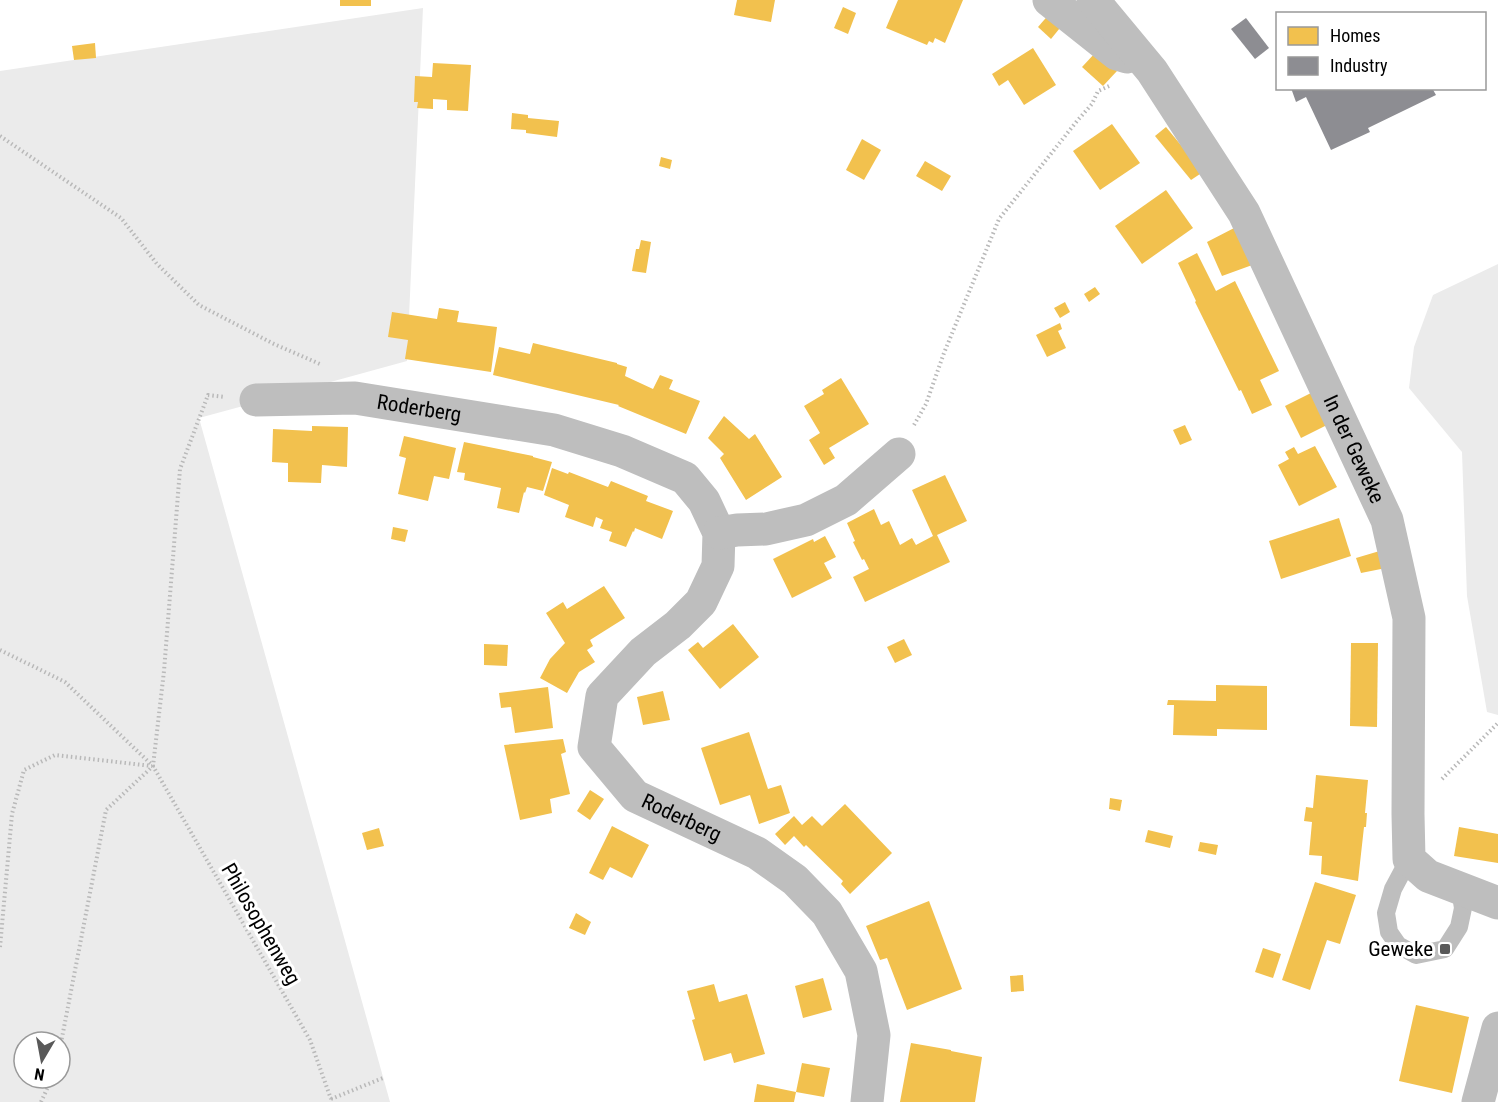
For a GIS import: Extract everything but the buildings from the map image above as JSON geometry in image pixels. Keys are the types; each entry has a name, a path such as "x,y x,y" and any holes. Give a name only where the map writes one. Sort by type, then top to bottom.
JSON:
{"street":[{"path":"1049,0 1117,54 1148,65"},
{"name":"In der Geweke","path":"1093,0 1148,65 1244,213 1386,520 1409,618 1409,859"},
{"name":"Roderberg","path":"256,400 355,398 554,430 622,451 685,478 704,501 719,533 718,566 701,602 678,625 643,652 602,696 594,747 635,796 757,853 795,880 827,913 861,971 874,1035 867,1102"},
{"path":"719,533 766,529 806,520 846,500 899,454"},
{"path":"1409,859 1428,876 1498,903"},
{"path":"1478,1102 1498,1028"}],"lane":[{"path":"1409,859 1392,889 1386,913 1389,932 1398,945 1416,955 1445,949 1459,927 1462,908 1460,889"}],"path":[{"path":"899,454 926,404 944,353 999,219 1092,104 1098,91 1105,88"},
{"path":"0,136 121,218 157,264 199,305 355,382 355,398"},
{"path":"63,1030 106,810 153,766 164,671 180,469 208,395 256,400"},
{"name":"Philosophenweg","path":"0,650 65,682 153,766 310,1040 331,1101"},
{"path":"1408,814 1498,723"},
{"path":"0,946 12,814 24,770 55,755 153,766"},
{"path":"331,1101 383,1078"}],"shaded area":[{"path":"423,8 407,361 199,418 390,1102 0,1102 0,71"},
{"path":"1498,264 1498,715 1487,712 1467,596 1462,452 1409,388 1414,347 1433,295"}],"place":[{"name":"Geweke","path":"1445,949"}]}
